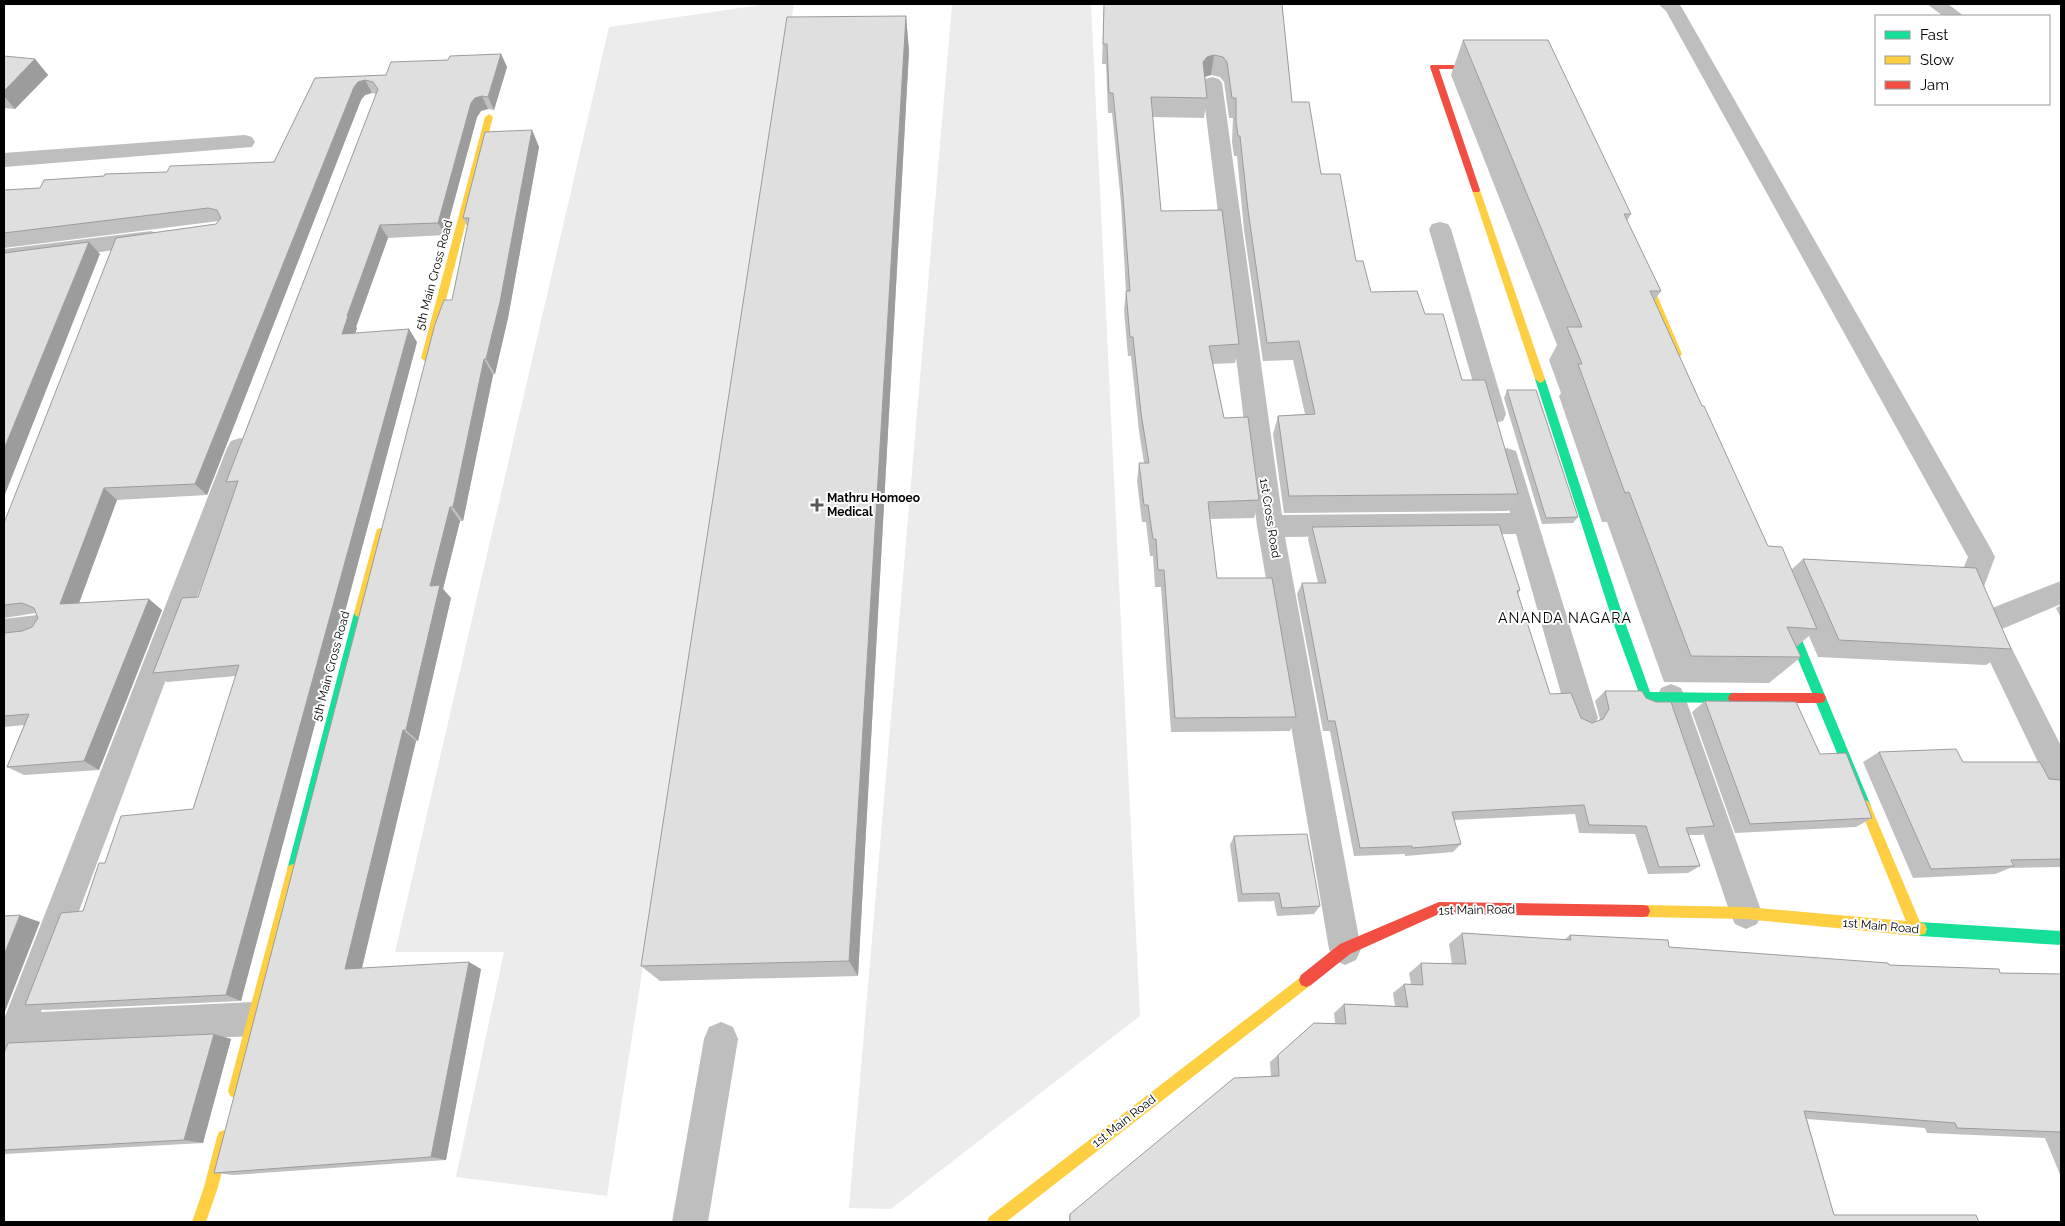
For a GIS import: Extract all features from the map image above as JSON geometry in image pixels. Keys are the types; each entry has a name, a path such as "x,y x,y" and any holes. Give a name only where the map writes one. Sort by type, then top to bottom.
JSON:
{"street":[{"path":"1667,4 1673,8 1982,557 1969,589 2061,778"},
{"path":"1936,4 1953,15"},
{"path":"1499,67 1434,67 1584,510 1619,622 1646,697 1820,698"},
{"name":"1st Cross Road","path":"1212,83 1270,526 1345,949"},
{"name":"5th Main Cross Road","path":"424,367 489,117"},
{"path":"4,160 245,142"},
{"path":"1440,229 1583,718"},
{"path":"4,257 172,236"},
{"path":"106,271 117,244"},
{"path":"1636,258 1683,367"},
{"path":"4,1064 248,426"},
{"name":"5th Main Cross Road","path":"232,1103 384,520"},
{"path":"1270,526 1526,523"},
{"path":"1986,623 2061,592"},
{"path":"1778,597 1916,929"},
{"path":"4,631 36,627"},
{"path":"1671,697 1746,913"},
{"name":"1st Main Road","path":"994,1222 1345,949 1439,908 1746,913 1916,929 2061,938"},
{"path":"16,1030 254,1018"},
{"path":"690,1222 721,1039"},
{"path":"199,1222 211,1187 228,1122"}],"shaded area":[{"path":"767,4 794,4 607,1196 456,1177 504,952 395,952 609,27"},
{"path":"952,4 1091,4 1140,1016 891,1209 849,1208"}],"building":[{"path":"1104,4 1282,4 1292,102 1309,102 1321,174 1340,174 1356,261 1363,261 1371,292 1417,291 1425,314 1443,314 1462,380 1485,380 1518,494 1289,496 1278,416 1315,414 1299,341 1267,343 1248,210 1240,136 1238,136 1236,121 1236,98 1232,98 1227,62 1223,57 1214,55 1207,57 1203,62 1207,98 1151,97 1161,211 1222,210 1239,344 1209,346 1224,418 1248,417 1259,500 1208,502 1217,578 1272,578 1296,717 1175,718 1164,570 1158,570 1156,539 1153,539 1148,505 1144,505 1139,463 1149,463 1141,413 1133,337 1130,337 1126,291 1130,291 1122,183 1113,93 1109,93 1107,44 1103,44"},
{"path":"906,16 849,961 641,966 787,17"},
{"path":"1463,40 1548,40 1631,214 1624,214 1661,291 1650,291 1702,406 1704,406 1768,546 1782,547 1817,629 1787,627 1801,657 1691,656 1629,492 1625,493 1578,364 1582,364 1567,327 1582,327"},
{"path":"501,54 488,97 475,98 471,103 438,223 380,225 347,316 342,334 409,329 226,995 25,1005 61,913 83,911 99,863 105,863 121,816 193,809 239,665 153,673 182,598 198,597 238,481 226,482 378,89 373,82 365,80 358,82 354,87 195,484 104,488 60,604 149,599 84,761 7,767 29,714 4,716 4,633 22,631 32,627 38,618 34,608 22,603 4,605 4,523 116,238 216,224 221,218 217,210 208,208 4,233 4,190 40,188 44,180 104,176 105,174 167,172 170,166 274,162 315,78 386,75 391,62 448,60 450,56"},
{"path":"4,56 35,59 4,91"},
{"path":"532,130 500,302 486,359 484,359 453,507 450,507 430,586 440,585 406,730 403,730 345,969 469,962 431,1157 214,1173 435,324 444,300 452,300 469,218 463,218 485,132"},
{"path":"89,242 4,449 4,253"},
{"path":"1507,390 1536,390 1578,517 1546,518"},
{"path":"1499,525 1520,590 1517,591 1550,694 1571,693 1581,718 1592,723 1603,719 1609,709 1605,691 1642,691 1646,698 1656,702 1671,702 1714,826 1686,828 1700,866 1659,867 1646,826 1589,825 1584,805 1452,812 1461,844 1412,848 1412,846 1360,848 1335,721 1328,721 1302,583 1326,583 1312,527"},
{"path":"1803,559 1976,568 2011,649 1839,640"},
{"path":"1705,701 1796,702 1820,754 1846,753 1872,818 1750,824"},
{"path":"1956,749 1963,762 2040,762 2049,779 2061,780 2061,859 2011,860 2014,866 1931,869 1879,752"},
{"path":"1307,834 1320,906 1282,908 1279,893 1242,894 1234,836"},
{"path":"20,915 4,955 4,916"},
{"path":"1462,933 1571,940 1570,935 1668,940 1669,947 1888,963 1889,965 1999,969 2000,973 2061,974 2061,1132 1957,1128 1955,1123 1804,1111 1834,1215 1976,1215 1979,1222 1070,1222 1070,1214 1234,1078 1279,1076 1278,1055 1314,1023 1346,1024 1344,1004 1408,1007 1404,984 1423,985 1421,963 1466,964"},
{"path":"214,1034 184,1140 4,1150 4,1053 8,1043"}],"traffic: fast":[{"path":"1540,379 1619,622 1646,697 1734,698"},
{"path":"1784,611 1865,806"},
{"path":"293,870 360,613"},
{"path":"1920,929 2061,938"}],"traffic: slow":[{"path":"426,358 489,117"},
{"path":"1476,190 1540,379"},
{"path":"1640,267 1677,354"},
{"path":"360,613 381,532"},
{"path":"1865,806 1916,929"},
{"path":"235,1091 293,870"},
{"path":"1643,911 1746,913 1920,929"},
{"path":"994,1222 1306,980"},
{"path":"199,1222 211,1187 224,1137"}],"traffic: jam":[{"path":"1476,190 1434,67 1492,67"},
{"path":"1734,698 1820,698"},
{"path":"1306,980 1345,949 1439,908 1643,911"}],"place":[{"name":"Mathru Homoeo Medical","path":"817,505"}],"district":[{"name":"ANANDA NAGARA","path":"1565,618"}]}
